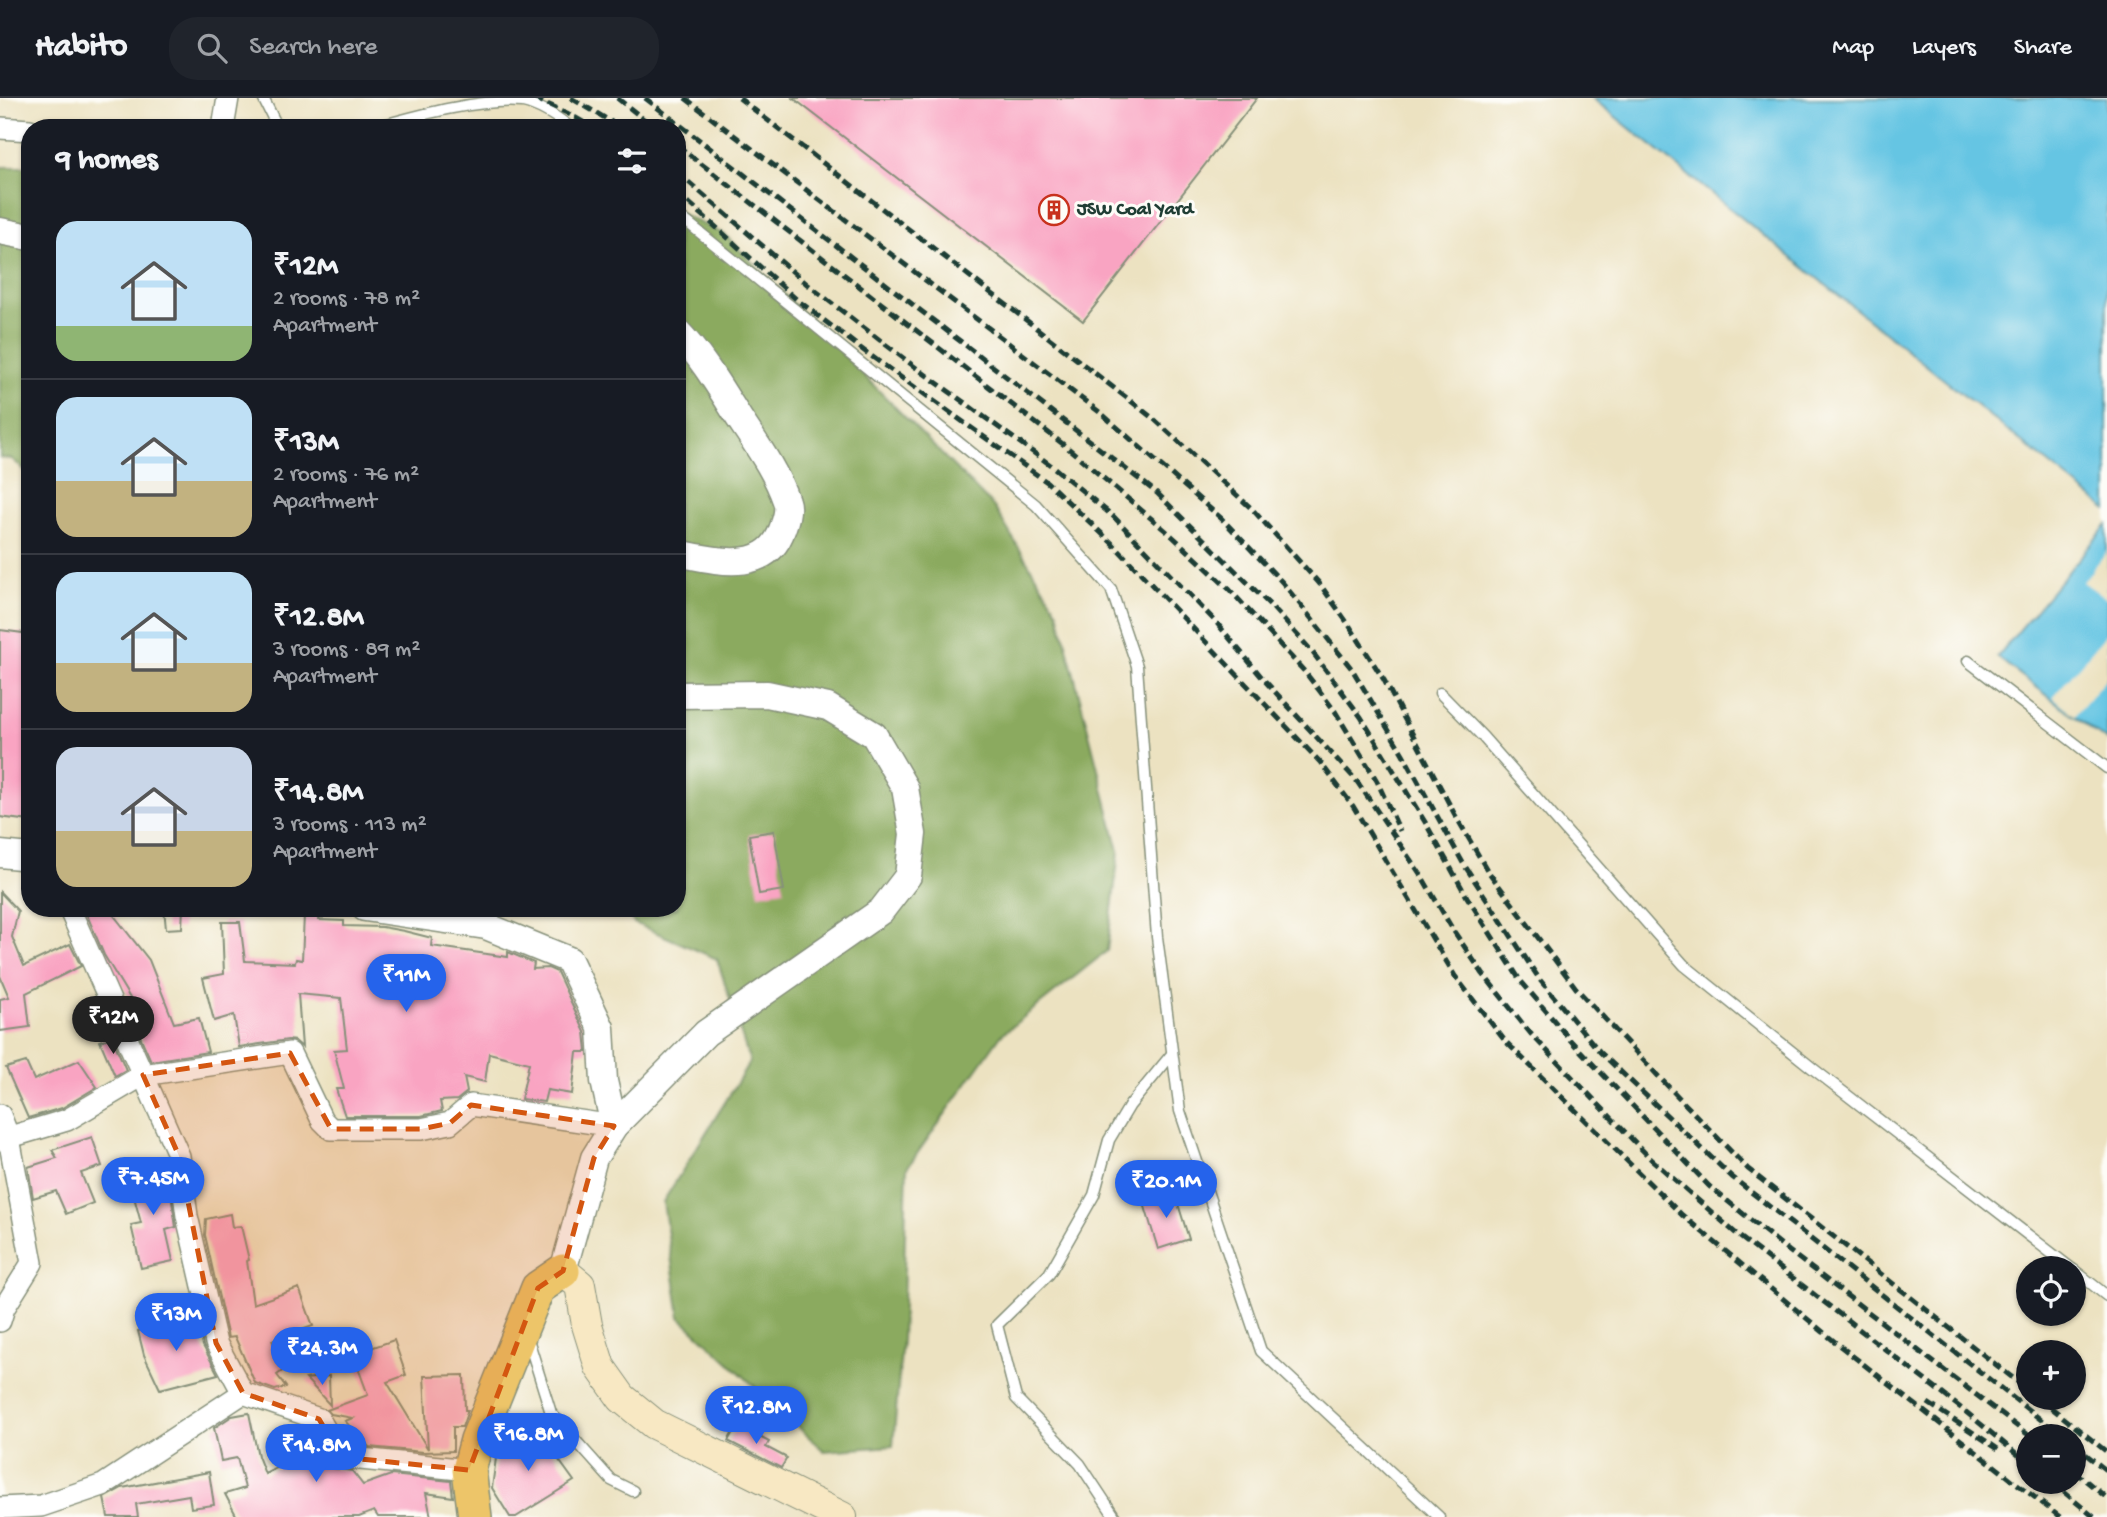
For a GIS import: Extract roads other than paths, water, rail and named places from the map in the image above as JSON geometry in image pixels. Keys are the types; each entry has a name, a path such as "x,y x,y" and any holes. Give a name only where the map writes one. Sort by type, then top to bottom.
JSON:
{"main road":[{"path":"475,1517 469,1470 477,1440 538,1288 563,1271 580,1285 587,1325 600,1367 622,1398 654,1424 842,1517"}],"street":[{"path":"224,119 228,98"},
{"path":"0,128 21,129"},
{"path":"0,231 21,235"},
{"path":"686,340 694,348 768,462 788,504 781,533 773,546 760,556 727,563 686,555"},
{"path":"563,1271 594,1158 614,1126 706,1033 881,911 908,876 914,834 905,788 874,735 828,707 767,694 686,695"},
{"path":"0,854 21,856"},
{"path":"73,917 179,1156 187,1216 216,1343 243,1393 319,1419 341,1457 469,1470"},
{"path":"486,917 569,960 601,1028 604,1081 614,1126"},
{"path":"4,1139 67,1119 143,1075 290,1053 322,1119 331,1129 421,1129 450,1123 471,1105 614,1126"},
{"path":"0,1115 32,1263 1,1312"},
{"path":"0,1508 45,1511 103,1485 243,1393"}],"lane":[{"path":"262,98 273,119"},
{"path":"405,119 476,100 523,102 560,119"},
{"path":"686,221 1036,505 1111,589 1137,666 1157,937 1180,1111 1261,1351 1439,1517"},
{"path":"1968,661 2107,768"},
{"path":"1440,693 1483,737 1684,965 2055,1256"},
{"path":"1115,1517 1080,1464 1016,1398 997,1325 1049,1273 1094,1195 1109,1139 1130,1105 1172,1054"},
{"path":"2086,1280 2107,1296"},
{"path":"524,1326 551,1413 611,1480 633,1491"}],"water":[{"path":"1592,98 2107,98 2107,510"},
{"path":"2107,525 2107,741 1997,657"}],"railway":[{"path":"534,98 578,119"},
{"path":"571,98 607,119"},
{"path":"617,98 644,119"},
{"path":"645,98 672,119"},
{"path":"685,98 1102,414 1222,519 1282,582 1352,669 1463,863 1540,980 1600,1052 1732,1177 2046,1424"},
{"path":"739,98 1154,419 1252,509 1319,583 1349,625 1384,680 1487,870 1576,988 1748,1169 2016,1381"},
{"path":"686,130 1157,493 1270,605 1310,649 1361,717 1467,897 1520,980 1572,1042 1709,1186 2016,1425"},
{"path":"686,152 1068,448 1172,536 1229,589 1305,672 1335,711 1377,781 1400,831"},
{"path":"686,180 807,284 911,364 1052,466 1114,517 1216,622 1265,681 1356,780 1421,875 1483,974 1531,1034 1650,1158 1740,1237 2016,1453"},
{"path":"686,200 796,299 1047,482 1113,544 1320,762 1353,806 1455,976 1505,1041 1682,1215 1840,1346 2060,1517"},
{"path":"1928,1403 1998,1449"},
{"path":"2054,1410 2107,1452"},
{"path":"2086,1454 2107,1471"},
{"path":"2086,1481 2107,1498"},
{"path":"2066,1494 2094,1517"}],"place":[{"name":"JSW Coal Yard","path":"1054,210"}]}
